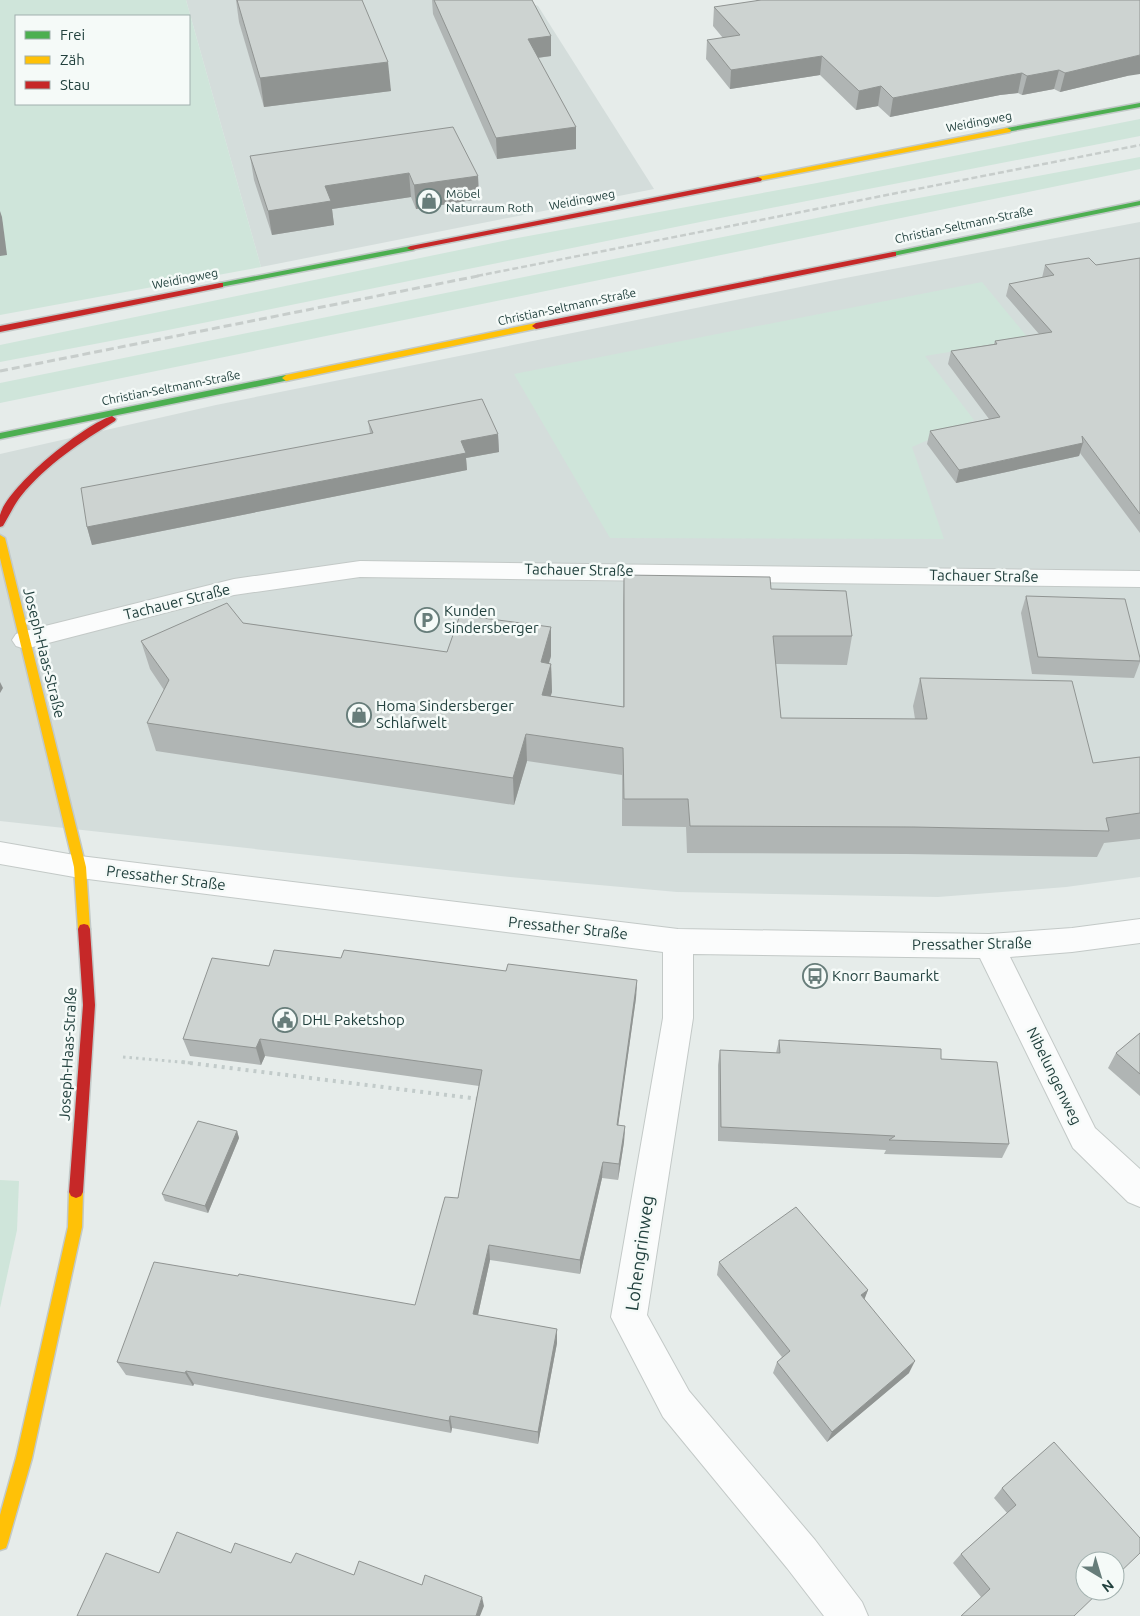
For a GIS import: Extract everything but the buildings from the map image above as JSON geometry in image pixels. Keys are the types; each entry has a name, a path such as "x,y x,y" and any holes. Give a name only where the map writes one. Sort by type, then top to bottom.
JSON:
{"street":[{"name":"Weidingweg","path":"0,329 1140,105"},
{"name":"Christian-Seltmann-Straße","path":"0,436 1140,203"},
{"path":"0,524 20,492 48,464 94,430 126,411"},
{"name":"Joseph-Haas-Straße","path":"0,538 80,867 89,1005 76,1174 75,1227 24,1458 0,1542"},
{"name":"Tachauer Straße","path":"25,640 234,587 360,568 1140,579"},
{"name":"Pressather Straße","path":"0,853 80,867 490,920 678,941 989,946 1072,940 1140,931"},
{"name":"Lohengrinweg","path":"678,941 678,1018 629,1317 676,1404 801,1554 848,1616"},
{"name":"Nibelungenweg","path":"989,946 1084,1138 1140,1191"}],"path":[{"path":"167,1060 482,1100"}],"shaded area":[{"path":"186,0 523,0 538,6 654,189 261,267"},
{"path":"1140,222 1140,877 1066,887 938,897 677,892 510,877 0,821 0,454 216,405 835,280"}],"green space":[{"path":"0,0 186,0 261,267 0,315"},
{"path":"1140,119 1140,136 0,362 0,345 512,239 817,183"},
{"path":"1140,157 1140,169 0,403 0,383 881,205"},
{"path":"982,282 1029,339 925,356 974,420 912,447 944,539 610,538 514,374"},
{"path":"0,1180 19,1181 17,1230 0,1308"}],"railway":[{"path":"477,276 1140,145"},
{"path":"0,371 483,275"}],"traffic: fast":[{"path":"1007,130 1140,105"},
{"path":"893,254 1140,203"},
{"path":"220,285 411,248"},
{"path":"0,436 286,378"}],"traffic: slow":[{"path":"758,179 1007,130"},
{"path":"286,378 536,326"},
{"path":"0,538 80,867 84,929"},
{"path":"0,1542 24,1458 75,1227 76,1192"}],"traffic: jam":[{"path":"411,248 758,179"},
{"path":"536,326 893,254"},
{"path":"0,329 220,285"},
{"path":"0,524 18,494 38,472 74,443 112,419"},
{"path":"76,1192 89,1005 84,929"}],"place":[{"name":"Möbel Naturraum Roth","path":"429,201"},
{"name":"Kunden Sindersberger","path":"427,620"},
{"name":"Homa Sindersberger Schlafwelt","path":"359,715"},
{"name":"Knorr Baumarkt","path":"815,976"},
{"name":"DHL Paketshop","path":"285,1020"}]}
